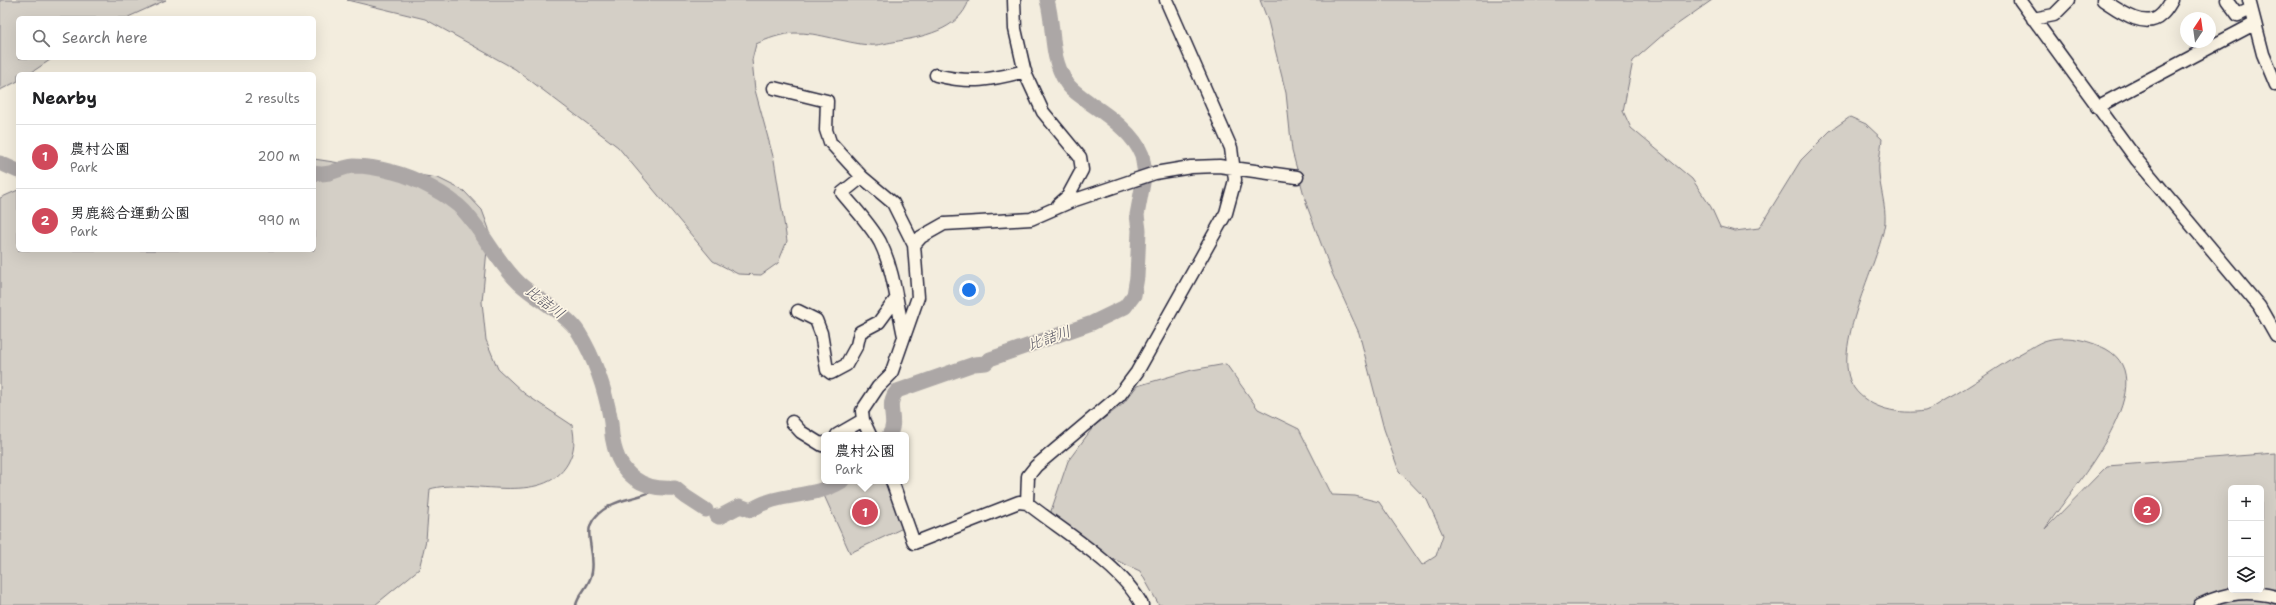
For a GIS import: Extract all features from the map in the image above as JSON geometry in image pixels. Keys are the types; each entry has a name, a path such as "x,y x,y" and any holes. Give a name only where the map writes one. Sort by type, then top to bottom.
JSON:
{"street":[{"path":"1014,0 1015,29 1025,71 1042,112 1080,157 1082,170 1068,196 1054,209"},
{"path":"1027,503 1028,476 1036,466 1119,396 1137,372 1226,213 1235,180 1231,148 1166,0"},
{"path":"2020,0 2137,160 2259,306 2276,336"},
{"path":"2033,19 2054,15 2069,0"},
{"path":"2103,0 2127,16 2150,21 2161,16 2172,0"},
{"path":"2227,0 2238,15 2250,4"},
{"path":"2250,4 2262,54 2276,85"},
{"path":"2097,107 2254,24"},
{"path":"936,75 962,81 995,79 1025,71"},
{"path":"774,88 827,102 826,130 830,142 862,176 893,203 914,245 918,297 891,374 878,387 862,410 863,420 869,432"},
{"path":"914,245 921,237 944,224 1031,218 1155,173 1191,167 1233,167 1297,177"},
{"path":"862,176 842,193 868,223 880,242 888,262 904,336"},
{"path":"798,311 816,320 821,333 828,370 831,373 846,365 860,332 879,322 896,299"},
{"path":"842,432 863,420"},
{"path":"792,422 800,432 821,444"},
{"path":"893,484 914,543 1019,502 1027,503 1092,551 1125,582 1142,605"},
{"path":"2200,605 2212,599 2252,592 2276,597"}],"shaded area":[{"path":"0,0 166,0 130,16 16,16 16,60 50,60 32,72 16,72 16,82 0,90"},
{"path":"347,0 969,0 957,19 948,26 927,35 915,38 872,45 860,44 813,34 794,33 784,34 756,44 752,60 755,90 774,160 787,241 778,263 761,275 738,274 713,261 618,147 515,69 425,19"},
{"path":"1260,0 1712,0 1665,33 1633,61 1623,111 1631,128 1692,179 1711,207 1720,227 1735,231 1759,228 1801,160 1830,131 1850,117 1866,124 1882,139 1879,169 1885,209 1885,222 1881,239 1858,306 1851,330 1847,352 1848,372 1854,388 1860,395 1876,406 1886,409 1905,412 1925,411 1965,389 2015,357 2044,341 2060,338 2076,339 2092,343 2106,349 2122,365 2126,387 2120,412 2107,439 2090,466 2045,529 2107,466 2276,453 2276,605 1159,605 1140,571 1080,544 1055,525 1051,511 1068,461 1094,426 1123,404 1137,386 1192,370 1226,364 1258,409 1299,429 1332,495 1355,496 1379,502 1422,565 1436,556 1443,535 1427,500 1399,471 1384,429 1359,333 1332,273 1307,206 1292,151 1286,93 1268,21"},
{"path":"316,159 438,178 464,191 482,210 489,229 482,302 486,340 498,369 525,394 572,425 574,444 568,463 556,477 541,484 524,488 446,486 430,489 426,540 419,569 375,605 0,605 0,198 16,191 16,252 316,252"},
{"path":"840,484 888,484 903,528 850,553 823,493"}],"waterway":[{"name":"比詰川","path":"1047,0 1057,62 1066,82 1074,91 1113,120 1127,133 1138,147 1142,155 1145,173"},
{"name":"比詰川","path":"0,163 16,170"},
{"name":"比詰川","path":"316,173 325,174 354,166 384,170 401,174 421,182 458,205 478,229 511,275 526,289 567,319 579,333 589,352 602,384 611,420 612,438 616,453 627,471 634,478 652,487 675,488 706,510"},
{"name":"比詰川","path":"890,432 893,424 891,408 893,397 897,391 974,364 986,363 990,359 1092,323 1125,307 1134,295 1137,277 1139,230 1137,215 1143,183"},
{"name":"比詰川","path":"717,516 719,517 740,506 751,510 773,500 819,491 836,484"},
{"path":"576,605 579,596 591,577 593,562 589,536 593,520 599,513 611,505 646,494 657,488"}],"place":[{"name":"男鹿総合運動公園","path":"2147,510"},
{"name":"農村公園","path":"865,512"}]}
